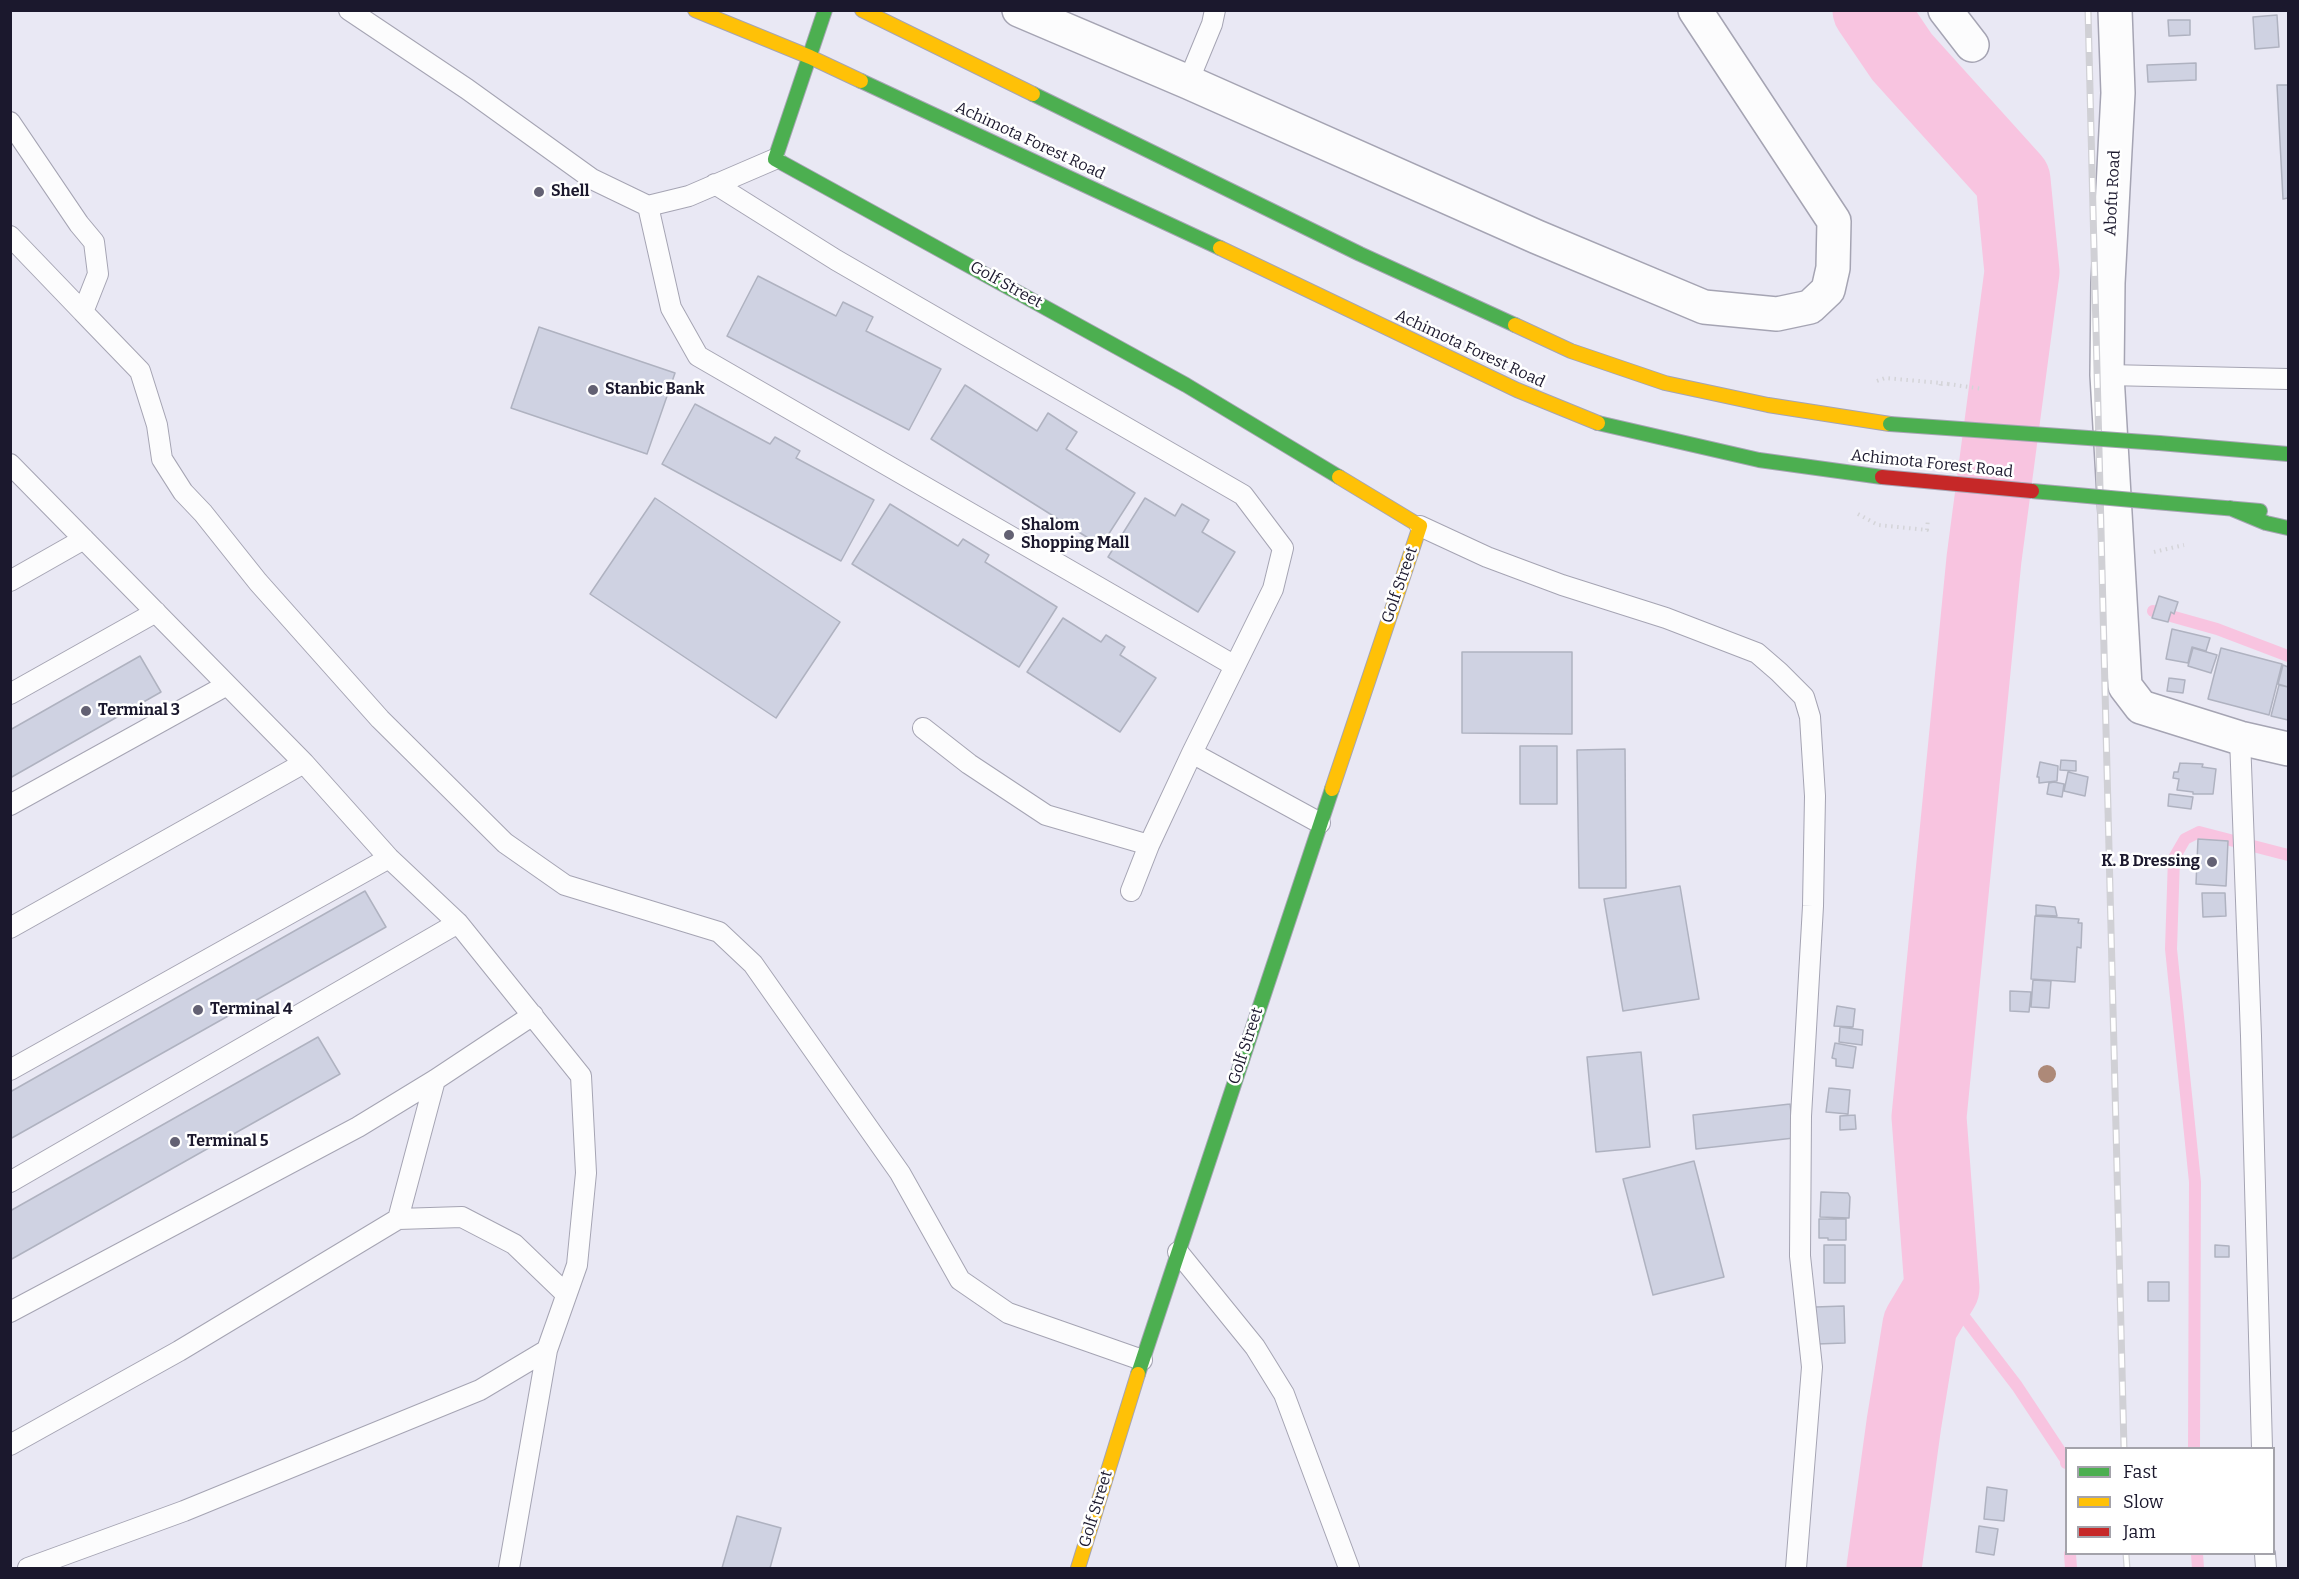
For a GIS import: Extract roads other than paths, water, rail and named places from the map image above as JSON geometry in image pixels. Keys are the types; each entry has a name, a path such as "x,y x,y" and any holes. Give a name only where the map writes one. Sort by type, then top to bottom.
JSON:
{"main road":[{"name":"Achimota Forest Road","path":"695,10 810,57 1496,381 1604,426 1759,460 1882,477 2289,513"},
{"path":"775,159 825,10"},
{"path":"862,10 1349,249 1571,351 1665,383 1768,405 1890,424 2289,454"},
{"name":"Golf Street","path":"775,159 1186,385 1420,526 1142,1360 1078,1569"},
{"path":"2230,508 2266,523 2289,528"}],"street":[{"path":"1019,10 1188,82 1537,237 1704,307 1776,314 1810,307 1828,290 1833,268 1834,221 1695,10"},
{"path":"1945,10 1972,45"},
{"name":"Abofu Road","path":"2115,10 2118,93 2108,283 2107,375 2125,686 2141,707 2240,738 2289,748"}],"lane":[{"path":"349,10 467,89 592,179 648,206 689,196 775,159"},
{"path":"1188,82 1212,24 1215,10"},
{"path":"10,122 79,224 94,242 98,274 83,312"},
{"path":"715,184 836,260 1243,495 1283,548 1273,589 1192,753 1149,845 1131,891"},
{"path":"648,206 671,308 698,356 1235,666"},
{"path":"10,236 140,370 157,425 162,459 183,492 203,513 258,582 381,719 505,843 565,885 718,932 753,964 900,1173 960,1280 1008,1313 1142,1360"},
{"path":"2107,375 2289,379"},
{"path":"10,464 304,763 389,858 459,923 581,1076 586,1173 577,1265 548,1350 509,1569"},
{"name":"Golf Street","path":"1420,526 1498,561 1757,653 1804,697 1810,717 1815,796 1813,906 1802,1116 1800,1256 1812,1367 1796,1569"},
{"path":"10,581 84,539"},
{"path":"10,694 156,612"},
{"path":"10,805 226,684"},
{"path":"923,728 969,764 1046,815 1149,845"},
{"path":"2240,738 2262,1447"},
{"path":"1192,753 1320,823"},
{"path":"10,928 304,763"},
{"path":"10,1070 389,858"},
{"path":"10,1182 459,923"},
{"path":"10,1312 358,1127 435,1080 533,1015"},
{"path":"398,1219 435,1080"},
{"path":"10,1445 179,1350 398,1219 462,1216 514,1244 566,1294"},
{"path":"1178,1252 1255,1347 1284,1394 1349,1569"},
{"path":"28,1569 184,1511 480,1390 548,1350"}],"waterway":[{"path":"1870,10 1902,57 2013,180 2022,272 1984,559 1929,1117 1942,1288 1920,1325 1884,1568"},
{"path":"2153,611 2217,629 2288,656"},
{"path":"2194,1447 2195,1182 2171,949 2174,858 2185,839 2199,832 2288,855"},
{"path":"1942,1288 2017,1386 2065,1458"},
{"path":"2070,1555 2071,1568"},
{"path":"2197,1555 2198,1568"}],"railway":[{"path":"2088,10 2124,1447"},
{"path":"2126,1555 2127,1568"}],"place":[{"name":"Shell","path":"539,192"},
{"name":"Stanbic Bank","path":"593,390"},
{"name":"Shalom Shopping Mall","path":"1009,535"},
{"name":"Terminal 3","path":"86,711"},
{"name":"K. B Dressing","path":"2212,862"},
{"name":"Terminal 4","path":"198,1010"},
{"name":"Terminal 5","path":"175,1142"}]}
